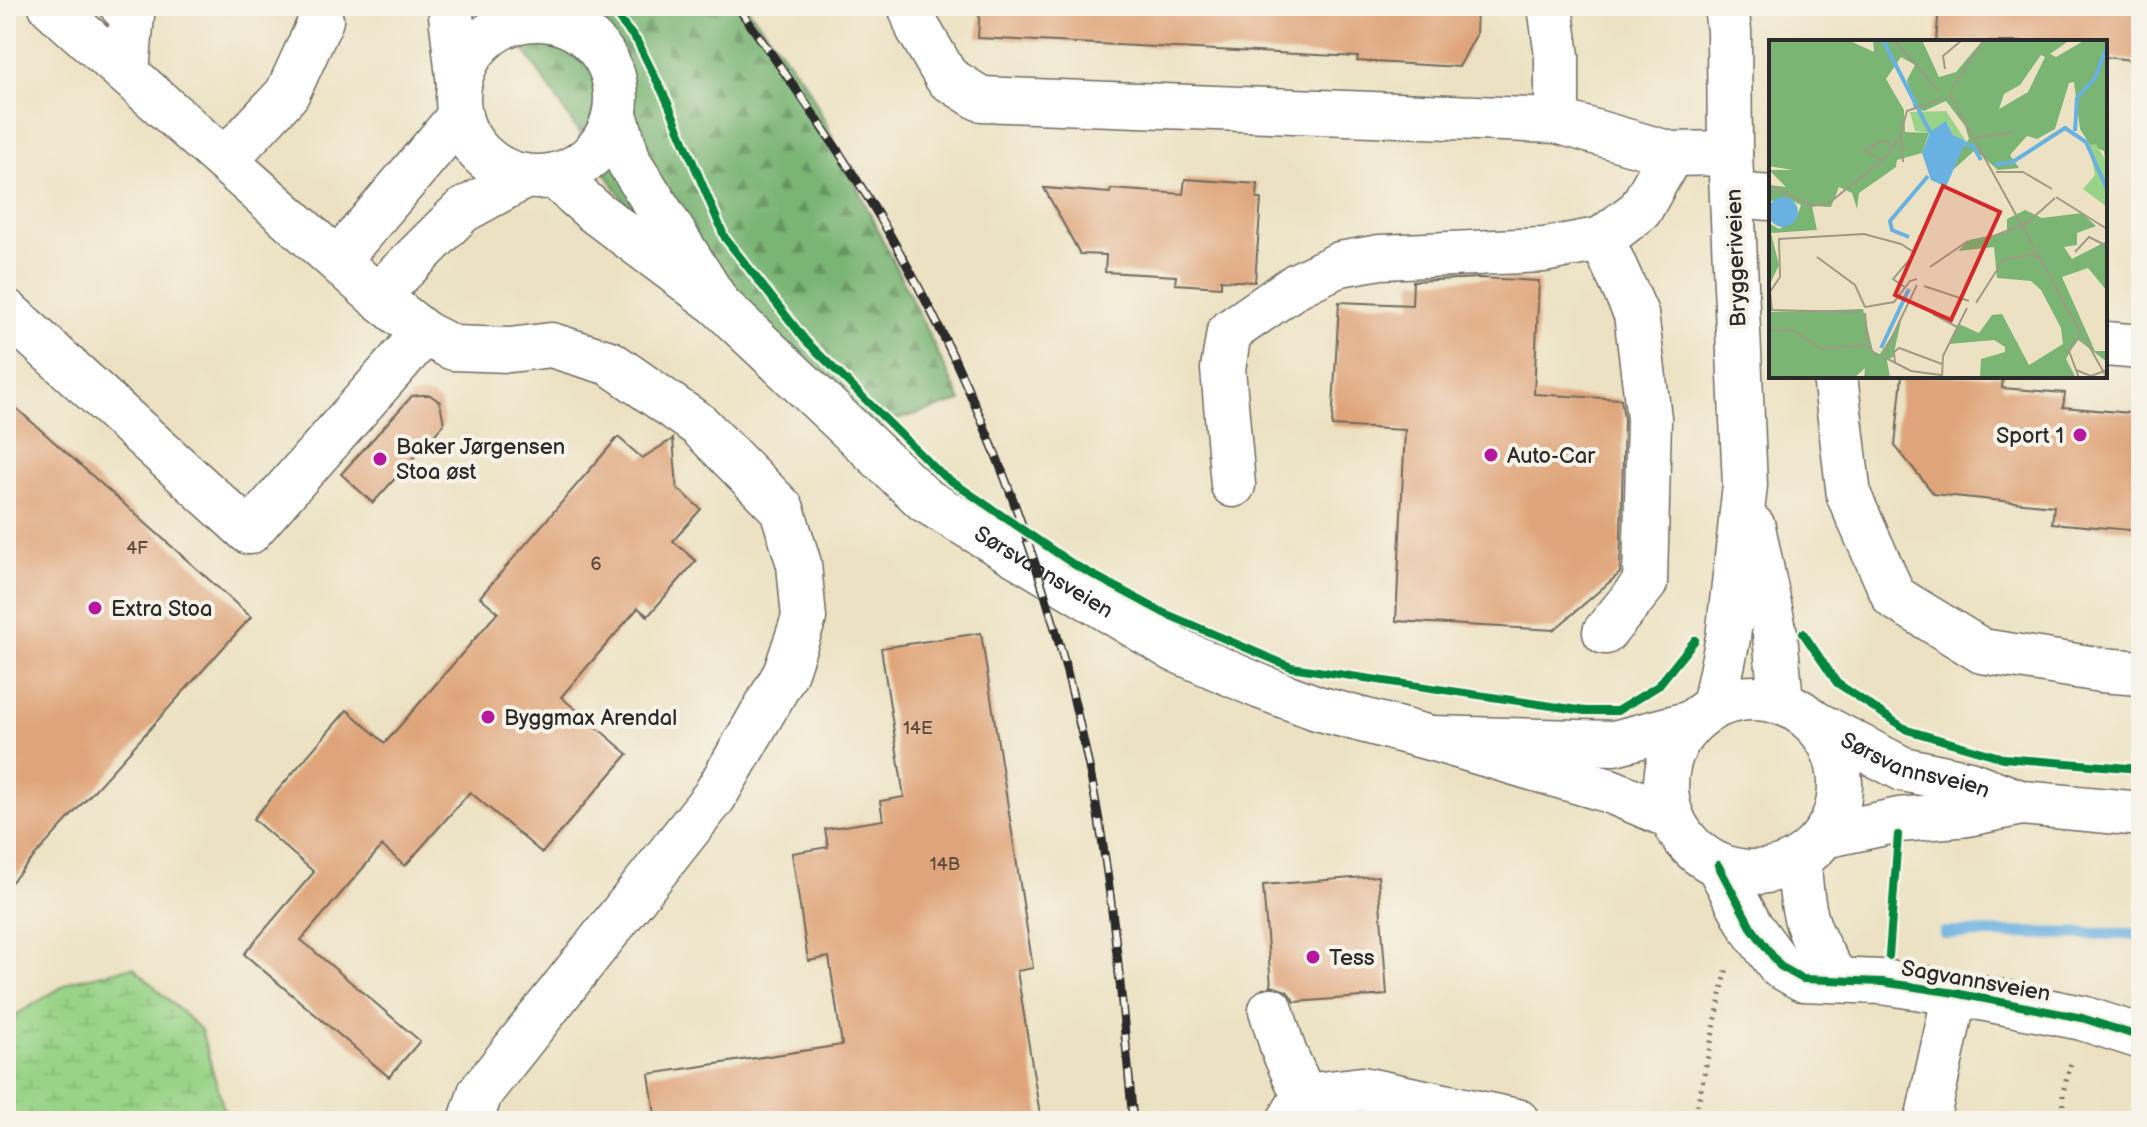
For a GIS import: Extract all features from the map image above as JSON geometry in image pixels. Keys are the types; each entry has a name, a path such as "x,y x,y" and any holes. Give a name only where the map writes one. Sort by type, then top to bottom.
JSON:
{"main road":[{"path":"51,6 377,296 424,333 453,348 510,350 551,345 610,363 699,425 782,509 799,564 804,618 785,674 714,797 480,1093 471,1121"},
{"path":"122,6 132,15 127,71"},
{"path":"226,159 287,94 321,20 317,6"},
{"path":"450,6 460,100 469,138 483,156 502,169 539,176"},
{"path":"910,6 918,28 947,78 981,99 1557,121 1671,154 1730,153"},
{"path":"1550,6 1557,56 1557,121"},
{"path":"338,260 460,100 467,61 483,40 503,26 543,13 576,29 596,44 609,65 616,89 615,114 608,135 594,154 576,167 539,176 462,211 377,296"},
{"name":"Bryggeriveien","path":"1702,715 1728,638 1745,485 1752,197 1730,153 1731,14"},
{"name":"Sørsvannsveien","path":"615,114 629,162 718,304"},
{"path":"1233,485 1223,369 1229,332 1297,285 1340,264 1380,257 1544,250 1602,239 1640,210 1671,154"},
{"name":"Sørsvannsveien","path":"539,176 594,211 718,304 925,500 1174,649 1317,708 1610,791 1672,817"},
{"path":"1602,239 1636,314 1649,418 1645,583 1605,632"},
{"path":"6,311 249,532 424,333"},
{"path":"2107,344 2141,347"},
{"path":"1835,378 1849,496 1894,597 1982,651 2101,670 2141,673"},
{"name":"Bryggeriveien","path":"1745,485 1775,634 1797,712"},
{"path":"1759,697 1797,712 1829,741 1838,764 1840,789 1836,814 1811,848 1773,870 1745,872 1718,865 1699,853 1683,837 1672,817 1667,793 1667,768 1676,744 1702,715 1736,699 1759,697"},
{"name":"Sørsvannsveien","path":"1797,712 1903,769 1969,783 2022,803 2141,814"},
{"name":"Sørsvannsveien","path":"1430,738 1614,743 1702,715"},
{"name":"Sørsvannsveien","path":"1811,848 1899,820 1968,814 2022,803"},
{"path":"1811,848 1800,900 1814,945 1836,978"},
{"name":"Sagvannsveien","path":"1718,865 1751,927 1780,966 1803,979 1836,978 1955,993 2082,1018 2141,1037"},
{"name":"Sagvannsveien","path":"1927,1121 1955,993"},
{"path":"1271,1010 1296,1108 1362,1089 1517,1121"}],"path":[{"path":"1694,1121 1727,967"},
{"path":"2063,1121 2063,1092 2075,1046"}],"green space":[{"path":"495,6 746,6 808,87 961,401 846,435 695,308"},
{"path":"133,967 201,1030 227,1121 9,1121 6,1112 6,1021 72,981"}],"building":[{"path":"980,6 1477,6 1476,35 1459,67 1357,61 1358,57 978,38"},
{"path":"1939,6 2141,6 2141,61 2107,57 2107,40 1936,40"},
{"path":"1185,179 1258,184 1257,199 1261,199 1255,282 1221,280 1221,287 1175,284 1176,276 1105,272 1106,255 1080,254 1044,188 1183,194"},
{"path":"1481,278 1539,281 1534,394 1621,399 1624,419 1620,573 1554,630 1396,621 1405,430 1332,426 1339,302 1412,305 1413,281"},
{"path":"1902,378 2003,378 2002,388 2065,393 2063,407 2141,414 2141,531 2052,523 2054,506 1934,494 1895,446"},
{"path":"430,395 440,402 444,424 373,503 341,474 412,396"},
{"path":"6,399 251,617 6,888"},
{"path":"618,437 642,458 673,439 677,488 701,509 673,541 696,561 648,616 638,608 561,697 628,754 542,853 470,792 405,866 382,846 301,940 420,1041 389,1077 244,954 314,872 253,819 347,710 385,743 498,612 480,597"},
{"path":"981,633 1033,968 1017,971 1041,1121 656,1121 649,1074 842,1045 829,957 808,961 792,853 828,847 825,829 883,820 880,801 904,797 881,648"},
{"path":"1378,876 1387,995 1295,1002 1287,991 1271,986 1263,885"}],"waterway":[{"path":"1945,933 2141,934"}],"railway":[{"path":"737,6 841,155 910,271 945,338 1005,478 1053,621 1089,767 1116,944 1133,1121"}],"cycle path":[{"path":"608,6 637,41 667,101 725,238 806,341 941,474 1073,564 1164,613 1291,667 1585,711 1617,711 1658,686 1695,640"},
{"path":"1803,633 1837,683 1907,730 2003,758 2141,769"},
{"path":"1889,956 1898,835"},
{"path":"1718,865 1751,927 1780,966 1803,979 1882,982 1955,993 2082,1018 2141,1037"}],"place":[{"name":"Sport 1","path":"2080,435"},
{"name":"Auto-Car","path":"1491,455"},
{"name":"Baker Jørgensen Stoa øst","path":"380,459"},
{"name":"Extra Stoa","path":"95,608"},
{"name":"Byggmax Arendal","path":"488,717"},
{"name":"Tess","path":"1313,957"}]}
